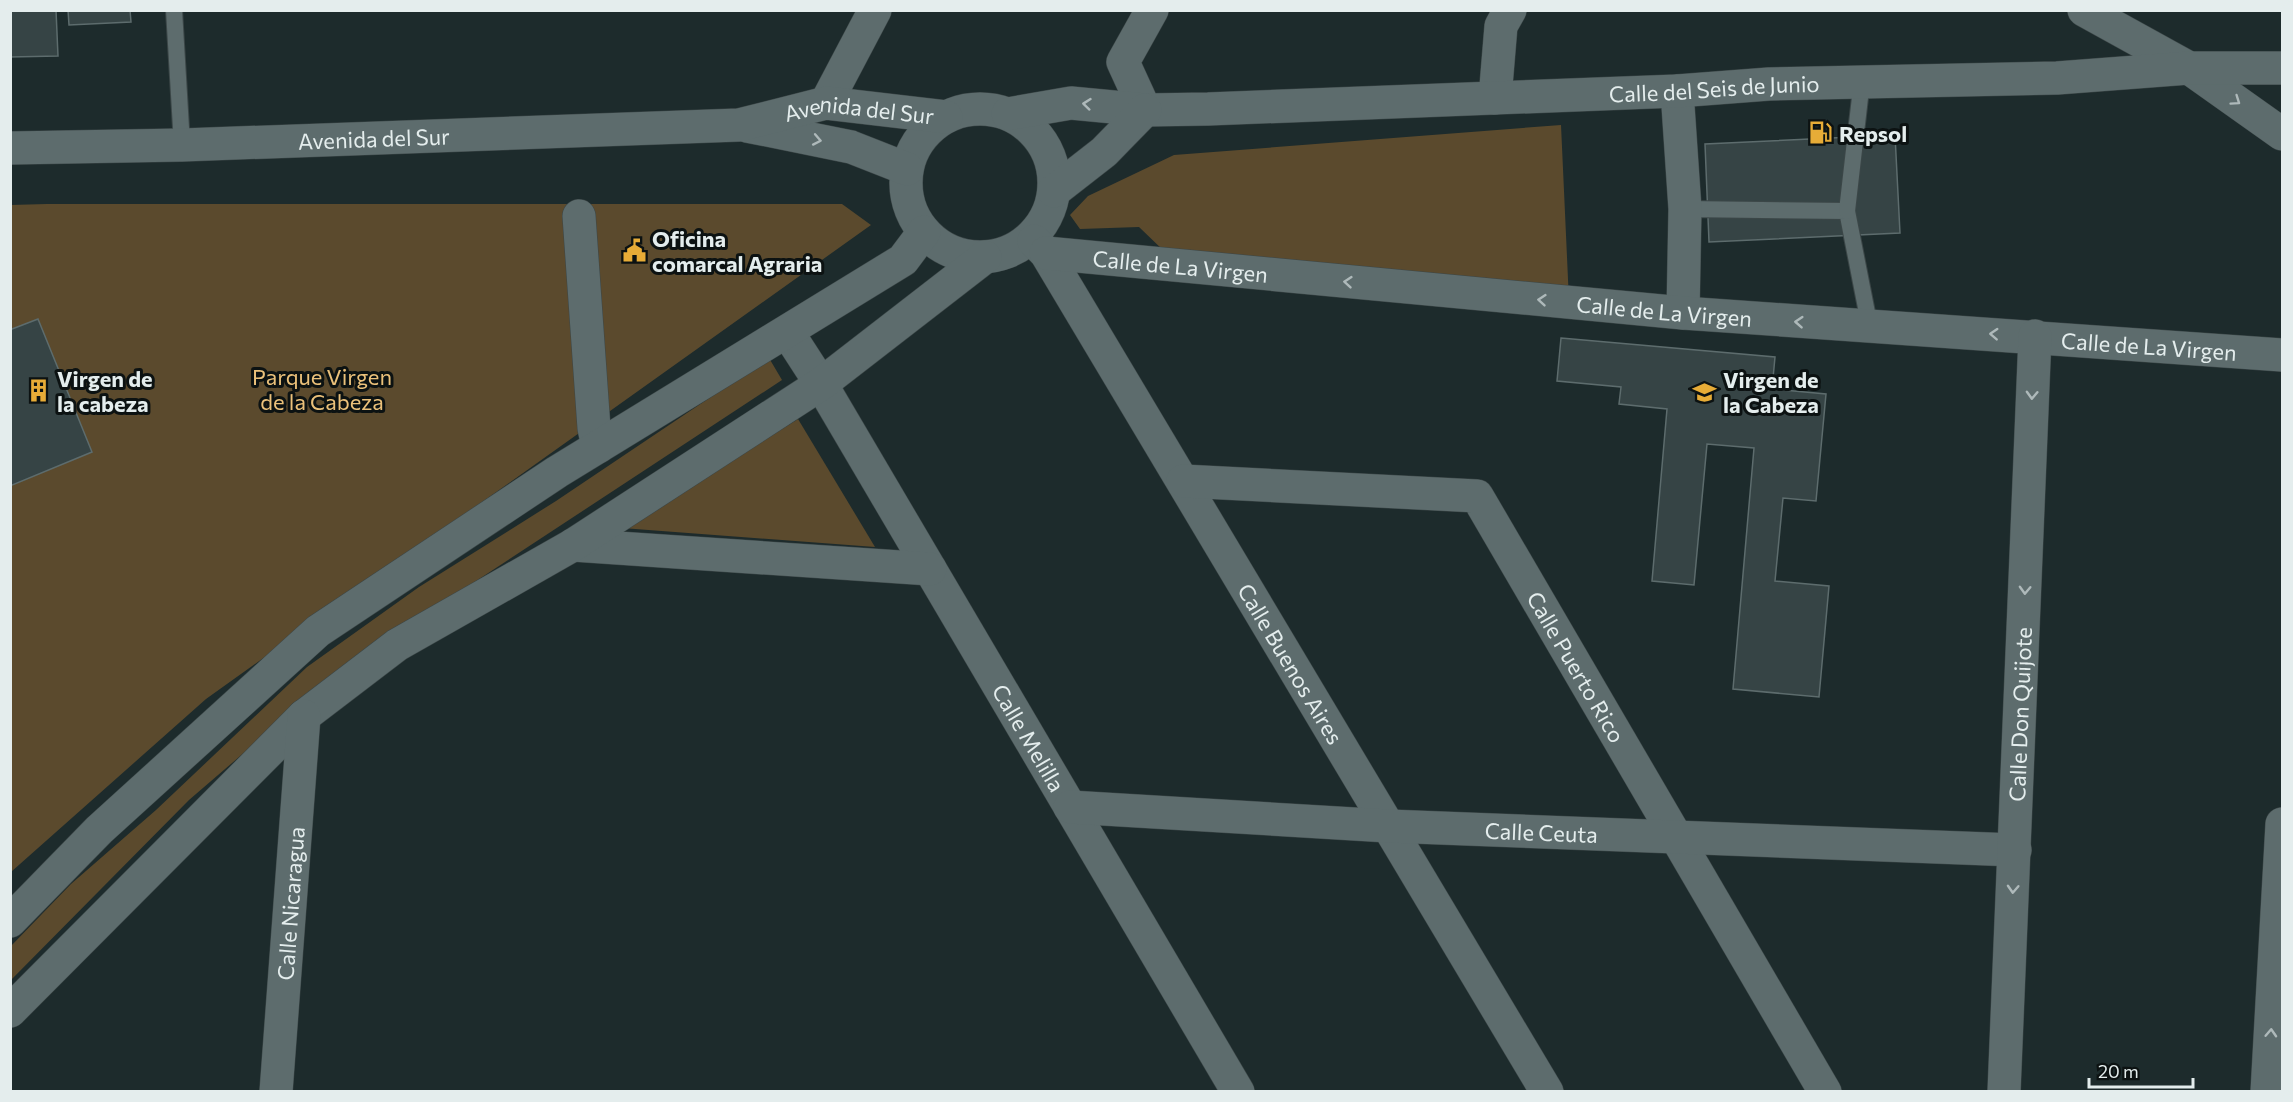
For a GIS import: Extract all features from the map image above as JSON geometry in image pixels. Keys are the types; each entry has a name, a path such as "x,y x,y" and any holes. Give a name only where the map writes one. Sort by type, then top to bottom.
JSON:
{"street":[{"path":"826,103 875,10"},
{"path":"1054,191 1104,152 1145,110 1123,62 1152,10"},
{"path":"1495,98 1501,26 1510,10"},
{"path":"2084,10 2189,68 2283,134"},
{"name":"Calle del Seis de Junio","path":"1008,114 1071,103 1145,110 1677,91 1862,80 2057,78 2189,68 2283,68"},
{"path":"1677,91 1685,209 1683,313"},
{"name":"Avenida del Sur","path":"10,148 182,145 739,125 826,103 946,117"},
{"path":"987,109 1008,114 1028,127 1044,145 1053,167 1054,191 1050,208 1042,225 1038,245 985,257 963,255 942,246 924,232 912,213 906,192 907,170 914,148 927,130 946,117 966,110 987,109"},
{"name":"Avenida del Sur","path":"739,125 851,147 907,170"},
{"path":"579,216 594,428 598,447"},
{"path":"10,921 99,830 318,631 598,447 788,333 903,260 924,232"},
{"name":"Calle de La Virgen","path":"1038,245 1683,313 1870,328 2035,336 2283,355"},
{"name":"Calle Buenos Aires","path":"1038,245 1183,481 1547,1092"},
{"path":"10,1011 304,716 397,645 573,544 821,384 985,257"},
{"name":"Calle Melilla","path":"788,333 821,384 1238,1092"},
{"name":"Calle Don Quijote","path":"2004,1092 2035,336"},
{"name":"Calle Puerto Rico","path":"1183,481 1477,496 1825,1092"},
{"path":"573,544 930,569"},
{"name":"Calle Nicaragua","path":"276,1092 304,716"},
{"name":"Calle Ceuta","path":"1070,807 1388,826 1677,839 2015,850"},
{"path":"2267,1092 2283,824"}],"lane":[{"path":"174,10 182,145"},
{"path":"1862,80 1847,211 1870,328"},
{"path":"1685,209 1847,211"}],"green space":[{"path":"1561,125 1569,301 1165,252 1139,227 1080,229 1070,215 1088,196 1174,155"},
{"name":"Parque Virgen de la Cabeza","path":"842,204 871,225 206,699 11,872 10,205"},
{"path":"769,358 782,380 339,671 189,800 11,980 11,946 71,884 156,810 307,667 419,587 556,501"},
{"path":"798,419 875,547 622,528"}],"building":[{"path":"10,10 56,10 58,56 10,57"},
{"path":"68,10 130,10 131,22 69,25"},
{"path":"1895,135 1900,233 1709,242 1705,144"},
{"name":"Virgen de la cabeza","path":"38,319 92,452 10,486 10,326 12,329"},
{"path":"1561,338 1775,357 1772,389 1826,394 1816,501 1783,498 1775,581 1829,586 1819,697 1733,689 1754,448 1707,444 1694,585 1652,581 1667,409 1619,404 1621,387 1557,381"}],"place":[{"name":"Repsol","path":"1821,133"},
{"name":"Oficina comarcal Agraria","path":"634,251"},
{"name":"Virgen de la cabeza","path":"39,391"},
{"name":"Virgen de la Cabeza","path":"1705,392"}]}
